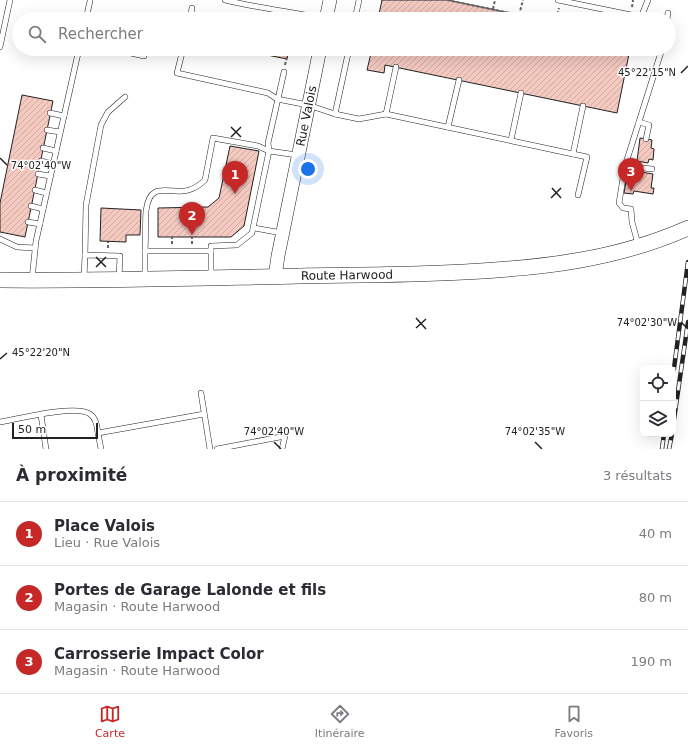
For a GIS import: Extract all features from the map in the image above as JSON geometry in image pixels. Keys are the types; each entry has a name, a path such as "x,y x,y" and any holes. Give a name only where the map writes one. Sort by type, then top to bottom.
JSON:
{"main road":[{"name":"Route Harwood","path":"0,280 212,278 430,273 518,268 578,262 638,247 688,228"}],"street":[{"path":"327,12 330,0"},
{"name":"Rue Valois","path":"275,276 282,233 318,56"}],"lane":[{"path":"0,46 10,0"},
{"path":"225,0 255,7 267,7 292,12"},
{"path":"356,12 359,0"},
{"path":"559,0 617,12"},
{"path":"643,12 648,0"},
{"path":"88,12 90,1"},
{"path":"191,12 192,8"},
{"path":"32,280 35,248 46,193 77,56"},
{"path":"181,56 177,73 268,93 277,99 308,105 335,114 359,119 386,114 587,157 578,195"},
{"path":"335,114 347,56"},
{"path":"638,247 632,222 631,209 623,208 619,203 625,166 660,56"},
{"path":"386,114 396,67"},
{"path":"212,278 211,246 237,245 248,237 254,228 269,151 268,144 284,72"},
{"path":"448,127 459,80"},
{"path":"511,140 521,93"},
{"path":"84,280 86,205 101,125 108,112 125,97"},
{"path":"573,154 583,106"},
{"path":"50,113 64,116"},
{"path":"639,122 648,125 646,139"},
{"path":"47,130 60,132"},
{"path":"145,279 146,210 151,196 155,192 162,189 188,190 205,180 213,138 258,146 269,151 298,155"},
{"path":"43,148 56,151"},
{"path":"41,161 53,164"},
{"path":"625,166 652,169"},
{"path":"38,174 50,176"},
{"path":"34,190 46,193"},
{"path":"31,206 43,208"},
{"path":"28,222 40,224"},
{"path":"254,228 282,233"},
{"path":"0,239 17,247 35,248"},
{"path":"145,251 211,251"},
{"path":"85,255 120,256 119,279"},
{"path":"201,393 210,449"},
{"path":"0,422 73,410 82,411 89,413 94,418 101,449"},
{"path":"98,433 204,414"},
{"path":"41,415 46,449"},
{"path":"217,449 285,436 282,449"}],"path":[{"path":"447,0 506,12"},
{"path":"493,9 495,0"},
{"path":"520,12 523,0"},
{"path":"557,12 559,0"},
{"path":"284,72 287,56"}],"building":[{"path":"382,0 447,0 505,12 379,12"},
{"path":"272,56 288,56 287,59"},
{"path":"370,56 629,56 617,113 385,65 384,73 367,70"},
{"path":"22,95 53,101 25,237 0,232 0,203"},
{"path":"640,138 652,140 651,148 654,149 653,160 649,159 648,163 637,161"},
{"path":"230,146 259,151 244,226 231,237 158,237 158,208 208,207 219,198"},
{"path":"628,170 653,174 651,188 654,188 653,194 634,191 633,194 624,193"},
{"path":"101,208 141,210 140,235 126,235 126,242 100,241"}],"railway":[{"path":"674,365 688,262"},
{"path":"676,405 688,322"},
{"path":"662,449 664,437"},
{"path":"669,449 671,437"}],"place":[{"name":"Carrosserie Impact Color","path":"631,191"},
{"name":"Place Valois","path":"235,194"},
{"name":"Portes de Garage Lalonde et fils","path":"192,235"}]}
